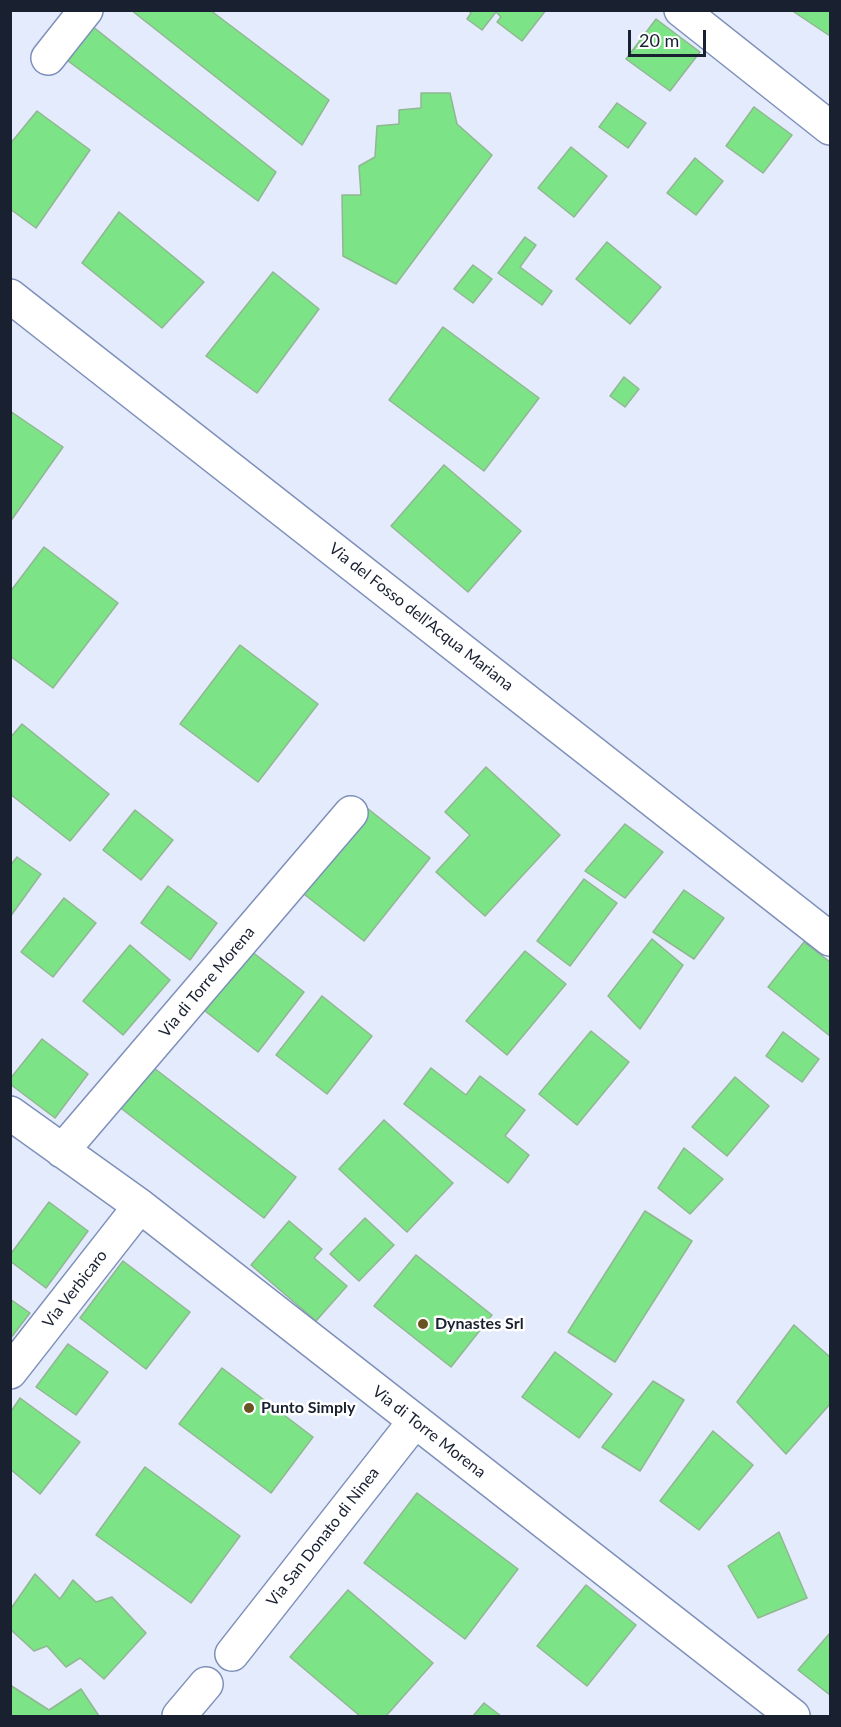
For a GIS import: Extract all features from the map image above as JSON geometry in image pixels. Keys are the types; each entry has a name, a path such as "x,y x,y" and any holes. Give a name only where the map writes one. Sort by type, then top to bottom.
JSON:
{"street":[{"path":"48,58 86,10"},
{"path":"681,10 831,128"},
{"name":"Via del Fosso dell'Acqua Mariana","path":"10,296 831,939"},
{"name":"Via di Torre Morena","path":"62,1152 351,813"},
{"name":"Via di Torre Morena","path":"10,1113 140,1206 793,1716"},
{"name":"Via Verbicaro","path":"10,1372 140,1206"},
{"name":"Via San Donato di Ninea","path":"232,1653 415,1421"},
{"path":"179,1716 206,1684"}],"building":[{"path":"131,10 210,10 329,100 302,145"},
{"path":"468,10 546,10 522,41 497,22 501,17 496,12 482,30 467,19 471,13"},
{"path":"791,10 830,10 830,36"},
{"path":"656,19 700,52 670,91 626,59"},
{"path":"92,26 276,172 258,201 68,61"},
{"path":"421,93 450,93 457,124 492,155 396,284 343,256 342,195 361,195 359,166 375,157 377,126 399,124 399,110 421,108"},
{"path":"617,103 646,123 628,148 599,127"},
{"path":"754,107 792,135 763,173 726,146"},
{"path":"37,111 90,150 36,228 10,209 10,144"},
{"path":"571,147 607,176 574,217 538,188"},
{"path":"695,158 723,181 696,215 667,193"},
{"path":"119,212 204,282 162,328 82,263"},
{"path":"525,237 536,245 520,267 552,291 542,305 498,273"},
{"path":"607,242 661,287 630,324 576,279"},
{"path":"473,265 492,279 473,303 454,289"},
{"path":"273,272 319,309 257,393 206,356"},
{"path":"443,327 539,398 484,471 389,400"},
{"path":"624,377 639,389 625,407 610,396"},
{"path":"10,411 63,447 10,522"},
{"path":"444,465 521,531 468,592 391,526"},
{"path":"44,547 118,603 53,688 10,656 10,592"},
{"path":"240,645 318,704 258,782 180,724"},
{"path":"22,724 109,794 70,841 10,794 10,738"},
{"path":"486,767 560,835 485,916 436,872 470,835 445,812"},
{"path":"367,808 430,858 364,941 300,891"},
{"path":"135,810 173,840 141,880 103,850"},
{"path":"625,824 663,852 625,898 585,871"},
{"path":"17,857 41,874 10,917 10,866"},
{"path":"584,879 617,903 570,966 537,941"},
{"path":"168,886 217,923 190,960 141,923"},
{"path":"684,890 724,918 694,959 653,932"},
{"path":"64,898 96,923 53,977 21,952"},
{"path":"652,939 683,965 640,1029 608,996"},
{"path":"804,942 830,962 830,1036 768,987"},
{"path":"130,945 170,980 123,1035 83,1001"},
{"path":"251,951 304,992 258,1052 205,1011"},
{"path":"525,951 566,984 507,1055 466,1021"},
{"path":"322,996 372,1036 327,1094 276,1055"},
{"path":"591,1031 629,1062 577,1125 539,1094"},
{"path":"783,1032 819,1059 802,1082 766,1056"},
{"path":"42,1039 88,1074 55,1118 10,1084 10,1079"},
{"path":"150,1065 296,1177 264,1218 118,1106"},
{"path":"431,1068 466,1095 480,1076 525,1110 505,1136 529,1155 508,1183 404,1104"},
{"path":"735,1077 769,1106 727,1156 692,1127"},
{"path":"384,1120 453,1183 407,1232 339,1169"},
{"path":"684,1148 723,1179 690,1214 658,1188"},
{"path":"49,1202 88,1231 46,1288 10,1261 10,1255"},
{"path":"645,1211 692,1241 615,1362 568,1332"},
{"path":"365,1218 394,1245 359,1281 330,1254"},
{"path":"289,1221 322,1249 314,1258 347,1286 316,1321 251,1265"},
{"path":"416,1255 492,1315 451,1367 374,1306"},
{"path":"123,1261 190,1312 146,1369 80,1318"},
{"path":"10,1299 30,1313 10,1339"},
{"path":"794,1325 830,1357 830,1404 786,1454 737,1402"},
{"path":"68,1344 108,1372 76,1415 36,1387"},
{"path":"555,1352 612,1394 579,1438 522,1397"},
{"path":"222,1368 313,1437 271,1493 179,1424"},
{"path":"653,1381 684,1400 640,1471 602,1447"},
{"path":"20,1398 80,1442 40,1494 10,1469 10,1413"},
{"path":"713,1431 753,1465 699,1530 660,1501"},
{"path":"145,1467 240,1536 191,1603 96,1535"},
{"path":"417,1493 518,1569 465,1639 364,1563"},
{"path":"779,1532 807,1598 758,1618 728,1566"},
{"path":"35,1574 60,1599 73,1580 96,1602 112,1597 146,1633 104,1679 80,1658 66,1667 47,1646 34,1651 10,1629 10,1610"},
{"path":"586,1585 636,1625 587,1686 537,1646"},
{"path":"348,1590 433,1663 386,1716 360,1716 290,1657"},
{"path":"830,1633 830,1695 798,1670"},
{"path":"10,1685 49,1710 81,1689 99,1716 10,1716"},
{"path":"484,1703 501,1716 473,1716"}],"place":[{"name":"Dynastes Srl","path":"423,1324"},
{"name":"Punto Simply","path":"249,1408"}]}
